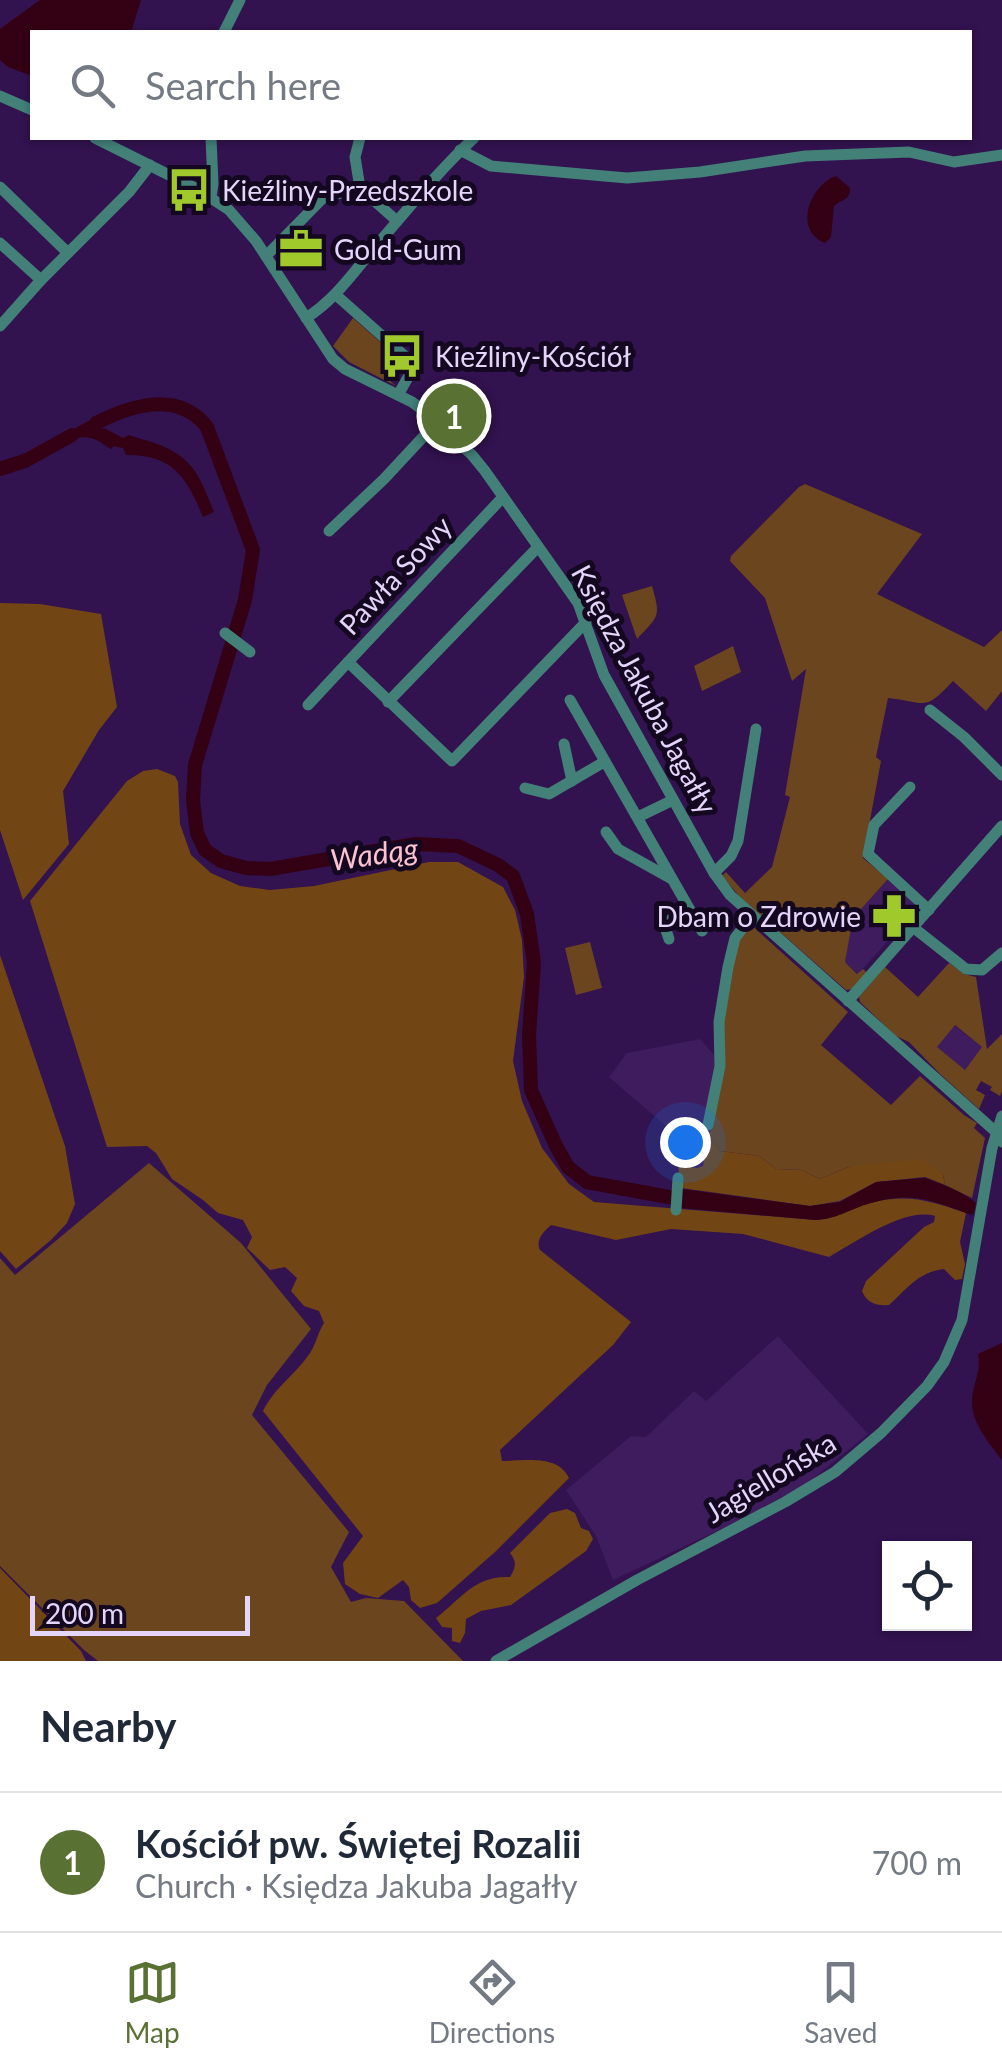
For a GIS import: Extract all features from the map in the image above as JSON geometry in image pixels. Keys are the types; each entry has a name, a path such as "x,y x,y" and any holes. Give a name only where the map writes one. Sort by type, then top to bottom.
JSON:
{"street":[{"path":"225,30 240,0"},
{"path":"0,96 30,109"},
{"name":"Księdza Jakuba Jagałły","path":"99,140 212,197 238,218 333,359 345,369 412,402 472,455 567,584 586,622 604,676 730,895 999,1137"},
{"path":"211,140 212,197"},
{"path":"359,140 354,157 360,188 397,221"},
{"path":"306,318 325,306 472,140"},
{"path":"460,150 503,168 627,178 805,156 910,152 954,162 1002,155"},
{"path":"0,326 129,192 150,165"},
{"path":"0,188 68,253"},
{"path":"266,256 324,198 360,188"},
{"path":"0,243 41,280"},
{"path":"336,294 415,365 398,395"},
{"path":"329,532 437,422"},
{"name":"Pawła Sowy","path":"502,497 348,662 452,761 586,622"},
{"path":"388,702 538,547"},
{"path":"224,633 250,652"},
{"path":"308,705 348,662"},
{"path":"570,700 702,931"},
{"path":"930,710 1002,774"},
{"name":"Księdza Jakuba Jagałły","path":"714,873 731,856 738,842 756,728"},
{"path":"564,744 572,781"},
{"path":"525,788 550,794 604,762"},
{"path":"910,787 874,825 868,854 930,910"},
{"path":"638,817 673,800"},
{"path":"848,1001 1002,826"},
{"path":"606,832 618,849 670,878"},
{"path":"644,864 656,852"},
{"path":"669,939 664,924 688,909"},
{"path":"708,1124 720,1066 719,1022 734,938 752,916"},
{"path":"914,928 966,969 982,970 1002,953"},
{"path":"999,1137 1002,1116"},
{"name":"Jagiellońska","path":"496,1661 835,1472 928,1386 944,1362 962,1320 984,1192 999,1137"},
{"path":"676,1210 678,1178"}],"shaded area":[{"path":"40,0 141,0 132,30 30,30 30,75 0,60 0,29"},
{"path":"836,176 850,192 834,206 831,237 825,243 810,228 809,208 819,188"},
{"path":"353,318 403,362 398,368 392,364 384,376 396,386 349,362 333,346"},
{"path":"112,415 101,429 156,444 181,457 200,480 214,512 203,517 184,480 156,459 126,455 123,448 112,449 88,438 57,443 82,424"},
{"path":"805,484 922,534 877,594 984,647 1002,630 1002,691 986,711 953,681 936,698 924,703 888,698 863,858 888,879 853,918 845,962 857,974 863,969 867,973 854,989 846,990 740,897 722,876 726,872 745,893 772,867 790,797 785,795 806,669 792,681 765,598 730,561 731,556"},
{"path":"652,586 656,616 637,639 622,595"},
{"path":"0,603 40,604 101,614 117,707 63,791 69,844 23,900 0,830"},
{"path":"733,646 741,672 702,691 694,666"},
{"path":"157,769 175,776 178,782 180,824 191,855 211,873 240,886 270,890 314,886 429,862 458,862 503,887 515,910 522,940 524,977 513,1061 522,1101 542,1148 569,1184 594,1202 816,1220 884,1200 930,1202 966,1213 960,1242 965,1264 962,1279 955,1280 944,1269 935,1271 914,1282 889,1305 872,1303 862,1291 866,1281 934,1222 935,1216 909,1216 895,1221 829,1257 743,1234 671,1229 616,1240 551,1225 539,1239 540,1250 631,1322 613,1345 500,1450 502,1461 549,1462 564,1470 569,1478 437,1603 420,1608 411,1600 403,1580 378,1598 360,1594 345,1584 343,1563 363,1536 263,1411 312,1349 324,1323 319,1311 304,1306 291,1291 297,1278 285,1267 270,1270 247,1248 252,1237 243,1220 218,1213 172,1179 147,1146 107,1147 30,901 127,781 143,771"},
{"path":"888,879 918,907 858,974 845,962 853,918"},
{"path":"749,923 848,1012 821,1045 891,1105 920,1076 977,1123 974,1128 985,1138 972,1198 945,1185 943,1174 851,1166 820,1179 801,1170 776,1169 759,1156 720,1151 714,1142 708,1141 724,1066 722,1022 738,939"},
{"path":"590,942 602,988 576,995 565,948"},
{"path":"0,955 65,1146 75,1204 67,1223 16,1269 0,1251"},
{"path":"949,963 976,977 987,1049 1002,1034 1000,1096 981,1081 976,1090 985,1095 979,1109 909,1042 896,1036 859,997 885,967 918,997","holes":["955,1025 982,1047 965,1070 937,1047"]},
{"path":"954,1025 983,1048 965,1070 936,1047"},
{"path":"700,1039 724,1066 703,1166 697,1168 678,1165 674,1133 609,1077 627,1053"},
{"path":"708,1141 714,1142 720,1151 759,1156 776,1169 801,1170 820,1179 851,1166 921,1159 943,1174 945,1185 925,1177 876,1182 840,1201 810,1206 681,1188 678,1165 703,1166"},
{"path":"149,1163 241,1243 311,1329 267,1385 252,1415 349,1532 331,1567 351,1602 366,1598 404,1601 463,1661 98,1661 0,1566 0,1258 15,1275"},
{"path":"925,1178 976,1203 973,1215 912,1198 887,1199 816,1220 681,1208 682,1189 810,1206 840,1202 876,1182"},
{"path":"778,1336 868,1434 806,1484 613,1580 596,1536 566,1490 631,1436 646,1437 694,1391 706,1401"},
{"path":"1002,1343 1002,1460 978,1426 972,1402 978,1354"},
{"path":"567,1509 575,1513 581,1528 589,1531 593,1539 586,1551 511,1605 481,1611 466,1619 460,1643 452,1641 452,1628 442,1627 436,1618 478,1584 510,1577 515,1565 510,1553 550,1513"},
{"path":"0,1568 81,1651 86,1661 0,1661"}],"waterway":[{"name":"Wadąg","path":"96,423 154,404 182,408 195,415 207,427 253,550 245,600 195,765 193,800 197,833 205,850 221,861 270,869 416,844 458,846 498,865 513,876 527,914 534,963 529,1035 531,1090 556,1146 568,1167 587,1182 685,1200"},
{"name":"Wadąg","path":"0,469 27,460 72,435"}],"place":[{"name":"Kieźliny-Przedszkole","path":"189,190"},
{"name":"Gold-Gum","path":"301,249"},
{"name":"Kieźliny-Kościół","path":"402,356"},
{"name":"Kościół pw. Świętej Rozalii","path":"454,416"},
{"name":"Dbam o Zdrowie","path":"894,916"}]}
